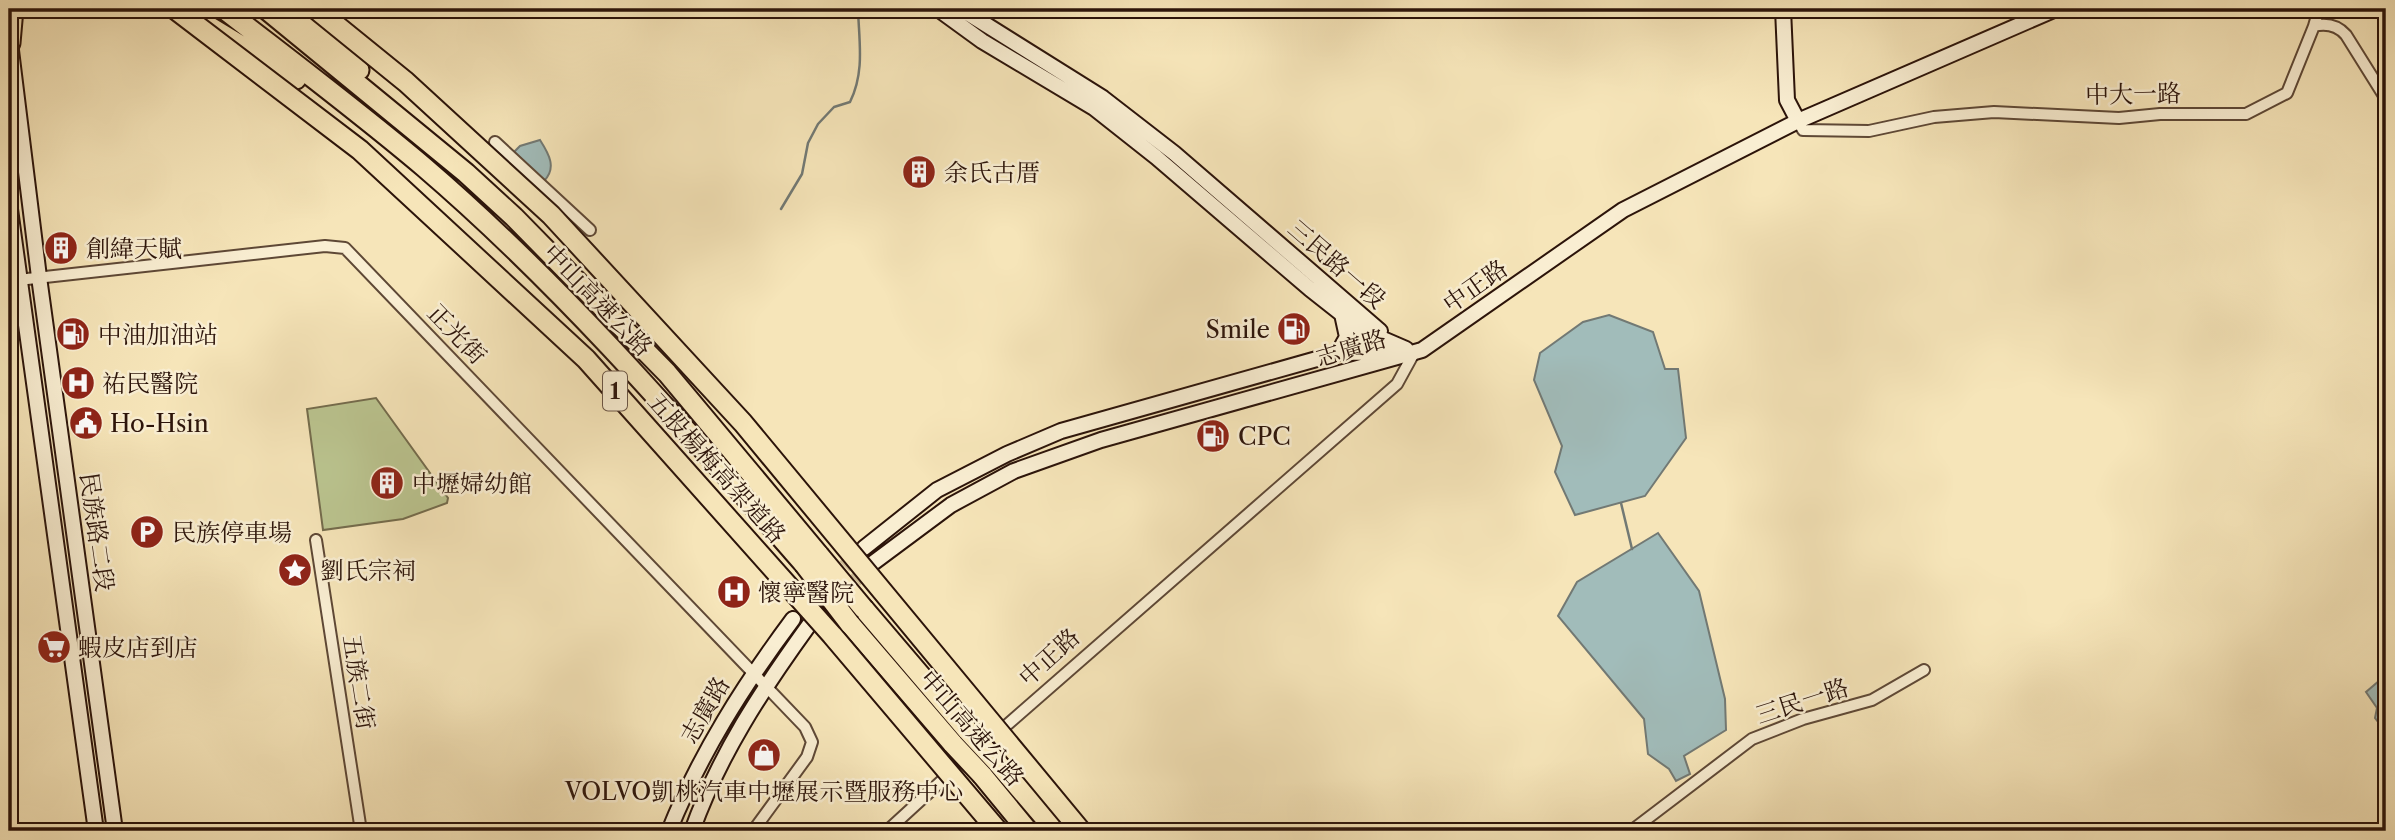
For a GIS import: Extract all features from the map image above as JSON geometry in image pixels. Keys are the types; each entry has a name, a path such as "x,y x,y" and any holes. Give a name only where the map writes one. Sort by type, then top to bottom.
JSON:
{"highway":[{"path":"10,36 13,9"},
{"name":"五股楊梅高架道路","path":"175,9 360,150 586,359 832,635 998,831"},
{"path":"181,9 297,79 424,167"},
{"name":"中山高速公路","path":"224,9 424,167 520,257 650,389 812,559 864,608 961,737 982,775 1028,831"},
{"name":"中山高速公路","path":"266,9 466,173 667,373 812,559 850,624 961,737 997,762 1056,831"},
{"path":"295,9 466,173"},
{"name":"五股楊梅高架道路","path":"316,9 406,82 551,215 743,423 1082,831"}],"main road":[{"name":"三民路一段","path":"938,9 982,41 1094,108 1362,330 1414,353"},
{"name":"三民路一段","path":"961,9 1103,98 1174,153 1373,326 1414,353"},
{"path":"1783,9 1787,100 1798,121"},
{"path":"1791,9 1798,121"},
{"name":"中正路","path":"1414,353 1461,325 1616,213 1798,121 2056,9"},
{"name":"民族路二段","path":"10,36 39,277 115,831"},
{"name":"民族路二段","path":"9,202 15,281 96,831"},
{"path":"1338,353 1346,337 1346,324 1342,314"},
{"name":"志廣路","path":"864,548 937,490 1007,454 1061,431 1338,353 1361,350 1414,353"},
{"name":"志廣路","path":"873,563 951,505 1014,471 1090,444 1414,353"},
{"name":"志廣路","path":"669,831 715,734 752,674 793,619"},
{"name":"志廣路","path":"692,831 726,752 766,684 809,625"}],"street":[{"path":"2319,9 2314,26 2340,28 2386,99"},
{"name":"中大一路","path":"1798,121 1804,130 1869,131 1934,117 1994,112 2119,118 2160,114 2246,114 2287,93 2314,26"},
{"path":"495,142 590,230"},
{"name":"正光街","path":"15,281 326,246 345,248 805,727 811,742 807,757 753,831"},
{"name":"中正路","path":"1008,724 1397,384 1414,353"},
{"name":"五族二街","path":"316,540 361,831"},
{"name":"三民一路","path":"1631,831 1752,739 1803,719 1872,701 1924,670"},
{"path":"887,831 947,776"}],"green space":[{"path":"376,398 448,498 447,503 403,519 323,530 307,409"}],"water":[{"path":"540,140 551,166 544,181 513,153 520,146"},
{"path":"1609,315 1653,332 1665,369 1678,369 1686,438 1645,496 1575,515 1555,472 1562,446 1534,380 1540,353 1583,322"},
{"path":"1658,533 1699,591 1725,699 1726,730 1684,756 1690,774 1676,781 1669,769 1648,754 1644,719 1558,616 1577,582"},
{"path":"2386,675 2386,732 2375,718 2377,708 2366,692"}],"waterway":[{"path":"781,209 802,174 808,143 818,124 834,107 850,102 855,91 860,56 858,9"},
{"path":"1621,503 1632,549"}],"tunnel":[{"path":"800,611 860,551"},
{"path":"810,624 871,565"}],"place":[{"name":"余氏古厝","path":"919,172"},
{"name":"創緯天賦","path":"61,248"},
{"name":"Smile","path":"1294,329"},
{"name":"中油加油站","path":"73,334"},
{"name":"祐民醫院","path":"78,383"},
{"name":"Ho-Hsin","path":"86,423"},
{"name":"CPC","path":"1213,436"},
{"name":"中壢婦幼館","path":"387,483"},
{"name":"民族停車場","path":"147,532"},
{"name":"劉氏宗祠","path":"295,570"},
{"name":"懷寧醫院","path":"734,592"},
{"name":"蝦皮店到店","path":"54,647"},
{"name":"VOLVO凱桃汽車中壢展示暨服務中心","path":"764,755"}]}
